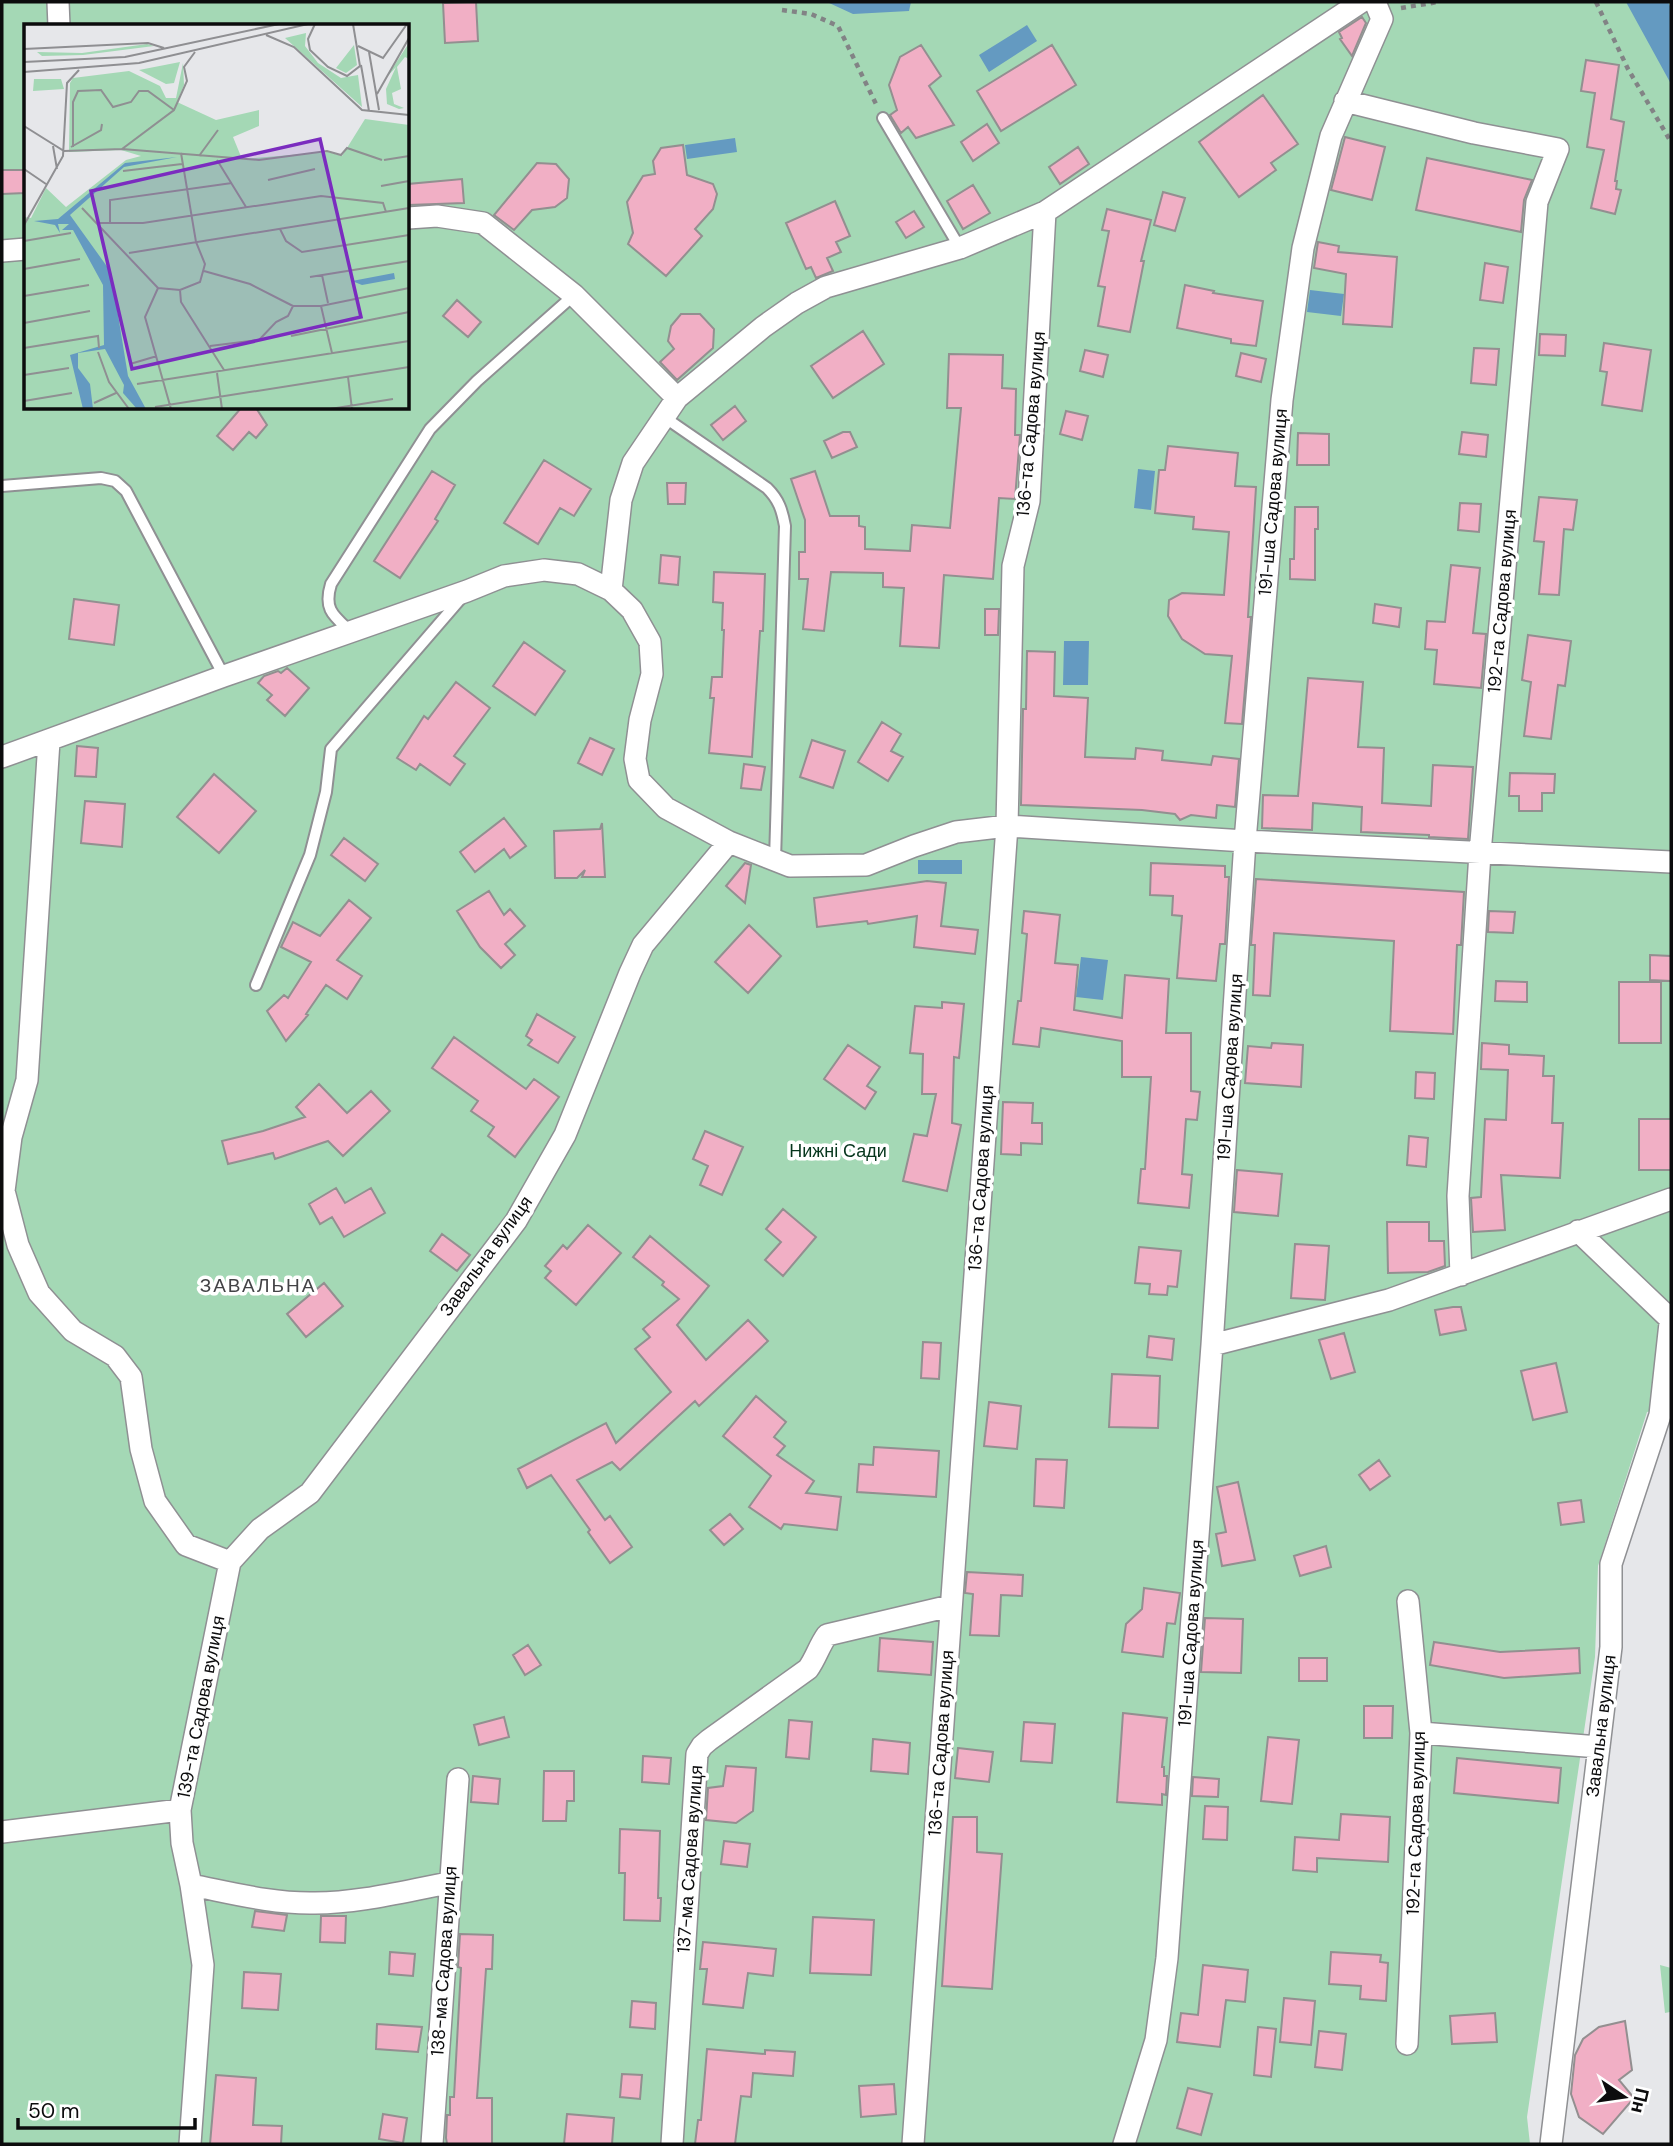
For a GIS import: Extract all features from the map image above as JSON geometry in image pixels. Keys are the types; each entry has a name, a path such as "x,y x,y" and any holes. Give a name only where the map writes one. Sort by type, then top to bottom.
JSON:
{"street":[{"path":"58,2 58,24"},
{"path":"611,590 621,500 634,463 677,398 763,327 826,287 960,248 1045,212 1372,5"},
{"name":"191-ша Садова вулиця","path":"1124,2144 1156,2040 1167,1958 1212,1345 1245,841 1282,400 1303,248 1331,136 1382,19 1372,5"},
{"name":"192-га Садова вулиця","path":"1345,101 1474,133 1558,149 1537,202 1480,853 1458,1196 1461,1275"},
{"name":"136-та Садова вулиця","path":"913,2144 1007,826 1013,566 1029,501 1045,212"},
{"path":"410,218 437,216 483,223 573,295 677,398"},
{"path":"2,251 24,249"},
{"path":"2,757 504,576 544,570 578,574 611,590 632,610 650,642 652,674 640,720 635,759 639,780 666,808 729,842 790,866 866,865 956,832 1007,826 1671,862"},
{"path":"48,741 27,1080 11,1137 4,1191 18,1245 39,1293 73,1331 115,1356 131,1377 141,1449 155,1501 187,1545 230,1562"},
{"name":"Завальна вулиця","path":"230,1562 260,1530 310,1493 516,1221 565,1135 629,973 643,945 729,842"},
{"path":"1212,1345 1389,1300 1671,1199"},
{"path":"1578,1231 1670,1317"},
{"name":"Завальна вулиця","path":"1551,2144 1611,1647 1611,1564 1660,1415 1670,1317"},
{"name":"139-та Садова вулиця","path":"190,2144 202,1965 182,1843 180,1810 230,1562"},
{"name":"192-га Садова вулиця","path":"1407,2045 1421,1733 1408,1601"},
{"name":"137-ма Садова вулиця","path":"672,2144 697,1754 709,1740 808,1669 827,1635 950,1606"},
{"path":"1421,1733 1599,1747"},
{"name":"138-ма Садова вулиця","path":"432,2144 458,1779"},
{"path":"2,1832 180,1810"},
{"path":"191,1885 268,1900 316,1903 367,1898 449,1882"}],"lane":[{"path":"883,118 960,248"},
{"path":"352,633 328,608 327,596 331,584 430,429 477,381 573,295"},
{"path":"664,416 767,488 778,499 783,512 785,526 775,860"},
{"path":"2,486 102,478 115,481 126,491 224,676"},
{"path":"256,985 310,855 326,792 331,749 467,591"}],"path":[{"path":"1372,5 1438,2"},
{"path":"1597,2 1628,69 1671,142"},
{"path":"782,10 811,14 838,26 883,118"}],"green space":[{"name":"Нижні Сади","path":"2,2 1671,2 1671,1408 1647,1412 1598,1566 1595,1657 1527,2117 1530,2144 2,2144"},
{"path":"1660,1965 1671,1968 1670,2012 1665,2013"}],"water":[{"path":"827,2 911,2 909,11 853,14"},
{"path":"1626,2 1668,2 1671,8 1671,84"},
{"path":"1027,25 1037,41 989,72 979,55"},
{"path":"735,138 737,152 687,159 685,145"},
{"path":"1310,290 1344,294 1341,316 1307,312"},
{"path":"1138,469 1155,471 1151,510 1134,508"},
{"path":"1064,641 1089,641 1088,685 1063,685"},
{"path":"918,860 962,860 962,874 918,874"},
{"path":"1081,957 1108,960 1103,1000 1076,997"}],"building":[{"path":"476,2 478,41 445,43 443,3"},
{"path":"1362,17 1366,23 1352,56 1340,39 1342,38 1339,32"},
{"path":"921,45 941,76 929,86 954,125 916,138 908,127 901,133 890,115 897,110 889,85 900,57"},
{"path":"1052,45 1076,85 1001,131 977,91"},
{"path":"1586,60 1619,65 1611,119 1624,122 1615,181 1616,189 1621,190 1615,214 1591,208 1604,150 1587,147 1595,93 1581,91"},
{"path":"1263,95 1298,144 1271,163 1276,170 1239,197 1199,142"},
{"path":"987,124 999,143 973,161 961,142"},
{"path":"1345,137 1385,147 1372,200 1331,190"},
{"path":"683,145 687,175 713,184 717,194 713,209 695,229 702,236 666,276 628,244 633,233 627,202 643,176 655,174 653,161 661,148"},
{"path":"1078,147 1089,164 1060,184 1049,167"},
{"path":"1427,158 1532,180 1524,200 1521,232 1416,210"},
{"path":"537,163 556,164 569,179 567,198 555,207 532,210 514,230 494,215"},
{"path":"2,170 24,170 24,193 2,194"},
{"path":"462,179 464,203 410,205 410,184"},
{"path":"973,185 990,213 963,229 947,201"},
{"path":"1163,192 1185,198 1175,231 1154,225"},
{"path":"835,201 850,236 836,242 841,252 827,258 833,271 816,278 811,267 806,269 786,223"},
{"path":"1107,209 1151,220 1141,261 1144,261 1130,332 1098,326 1105,287 1098,286 1109,231 1102,230"},
{"path":"914,211 924,227 906,238 896,222"},
{"path":"1318,242 1339,246 1338,252 1397,257 1392,327 1343,324 1346,274 1314,268"},
{"path":"1485,263 1508,267 1503,303 1480,300"},
{"path":"1185,285 1214,291 1213,293 1263,301 1256,346 1231,343 1231,339 1177,328"},
{"path":"457,300 481,322 468,337 443,316"},
{"path":"681,314 700,314 714,329 713,348 677,380 660,362 674,349 668,341 671,326"},
{"path":"863,331 884,364 833,398 811,366"},
{"path":"1540,334 1566,335 1565,356 1539,355"},
{"path":"1604,343 1651,350 1642,411 1602,405 1607,372 1600,371"},
{"path":"1474,348 1499,349 1496,385 1471,383"},
{"path":"1085,350 1108,355 1103,377 1080,371"},
{"path":"1241,353 1266,359 1261,382 1236,376"},
{"path":"949,354 1003,355 1002,388 1016,389 1015,435 1020,435 1015,499 999,498 993,579 944,575 939,648 900,646 904,588 883,587 883,573 831,572 824,631 803,629 808,579 799,579 799,552 805,552 805,520 791,479 815,471 830,516 859,516 859,526 865,527 865,549 910,551 912,525 950,528 961,408 947,408"},
{"path":"735,406 746,421 723,440 711,425"},
{"path":"239,410 257,410 267,425 256,438 249,432 233,450 217,436"},
{"path":"1066,411 1088,416 1082,440 1060,434"},
{"path":"843,432 850,432 857,447 832,458 824,441"},
{"path":"1462,432 1488,435 1486,457 1459,454"},
{"path":"1298,433 1329,434 1329,465 1297,465"},
{"path":"1168,446 1238,453 1235,486 1256,487 1248,617 1251,617 1242,724 1225,723 1232,656 1205,654 1182,639 1168,616 1169,600 1182,593 1224,595 1229,532 1193,529 1194,517 1155,513 1159,470 1165,470"},
{"path":"544,460 591,489 574,516 560,508 538,544 504,523"},
{"path":"432,471 455,485 435,519 438,521 400,578 374,561"},
{"path":"667,483 686,483 685,504 668,504"},
{"path":"1539,497 1577,500 1573,530 1564,529 1559,595 1539,594 1544,542 1534,541"},
{"path":"1460,503 1481,504 1479,532 1458,530"},
{"path":"1295,507 1318,507 1315,580 1290,579 1290,559 1294,559"},
{"path":"661,555 680,557 678,585 659,583"},
{"path":"1451,565 1480,568 1473,633 1486,634 1481,688 1434,684 1437,650 1425,649 1427,621 1445,622"},
{"path":"714,572 765,574 752,757 709,753 714,698 710,698 712,677 722,677 724,630 723,603 713,602"},
{"path":"74,599 119,605 114,645 69,639"},
{"path":"1375,604 1401,608 1399,627 1373,623"},
{"path":"985,609 999,609 998,635 985,635"},
{"path":"1528,635 1571,641 1565,686 1558,685 1551,739 1524,736 1531,682 1522,680"},
{"path":"524,642 565,671 535,715 493,686"},
{"path":"1027,651 1055,652 1054,696 1088,698 1085,757 1135,759 1136,748 1163,751 1162,760 1211,765 1213,756 1239,759 1235,807 1217,805 1216,818 1191,815 1180,820 1175,814 1142,810 1021,805"},
{"path":"287,668 309,688 285,716 267,700 272,695 258,683 264,676 278,671 281,673"},
{"path":"1308,678 1363,682 1358,747 1384,748 1382,803 1431,806 1433,765 1473,767 1468,839 1361,832 1362,807 1313,803 1312,830 1262,828 1263,795 1298,796"},
{"path":"456,682 490,708 454,756 465,764 450,785 420,764 416,770 397,758 424,716 428,719"},
{"path":"882,722 901,734 891,751 903,757 888,781 858,762"},
{"path":"590,738 614,749 602,775 578,763"},
{"path":"812,740 845,751 833,788 800,777"},
{"path":"77,746 98,748 96,777 75,776"},
{"path":"744,764 765,767 761,790 741,788"},
{"path":"1510,773 1555,774 1554,793 1542,793 1542,811 1519,811 1519,796 1509,796"},
{"path":"214,774 256,811 219,853 177,817"},
{"path":"85,801 125,804 122,847 81,843"},
{"path":"504,818 526,846 510,858 504,849 475,872 460,852"},
{"path":"602,823 605,877 582,877 585,870 577,878 555,878 554,831 600,829"},
{"path":"344,838 378,864 365,881 331,855"},
{"path":"745,863 751,865 745,903 726,886"},
{"path":"1151,863 1225,866 1225,877 1229,877 1225,944 1220,944 1216,981 1177,978 1182,916 1172,915 1173,896 1150,895"},
{"path":"1256,879 1464,892 1461,945 1457,945 1453,1034 1390,1031 1394,941 1274,933 1270,996 1253,995 1255,945 1251,945"},
{"path":"927,881 946,883 941,926 978,930 975,954 914,947 917,916 868,924 867,921 817,927 814,898"},
{"path":"489,891 504,915 510,909 525,926 505,944 515,955 501,968 480,947 457,911"},
{"path":"349,900 371,918 337,960 362,976 347,999 326,985 306,1014 308,1015 286,1041 267,1011 284,995 288,998 311,962 281,947 293,922 320,936"},
{"path":"1024,911 1060,915 1055,963 1078,965 1074,1010 1122,1018 1125,975 1169,979 1166,1033 1191,1033 1191,1091 1200,1092 1197,1120 1186,1119 1182,1174 1192,1175 1189,1208 1138,1203 1141,1169 1145,1169 1151,1077 1122,1077 1122,1041 1041,1028 1039,1047 1013,1044 1018,1001 1021,1001 1027,934 1022,933"},
{"path":"1489,911 1515,912 1513,933 1488,932"},
{"path":"749,925 781,956 748,993 715,962"},
{"path":"1650,955 1671,956 1671,981 1650,980"},
{"path":"1496,981 1527,982 1527,1002 1495,1001"},
{"path":"1619,982 1661,982 1661,1043 1619,1043"},
{"path":"942,1002 964,1004 959,1058 954,1057 952,1123 961,1125 947,1191 903,1181 914,1134 927,1136 936,1094 922,1094 923,1054 910,1053 915,1006 942,1008"},
{"path":"537,1014 575,1037 558,1063 528,1045 532,1040 526,1036"},
{"path":"454,1037 526,1089 534,1079 559,1097 515,1157 488,1136 494,1127 471,1111 478,1101 432,1068"},
{"path":"1272,1043 1303,1045 1301,1087 1245,1083 1248,1046 1271,1048"},
{"path":"1482,1043 1509,1045 1509,1054 1544,1056 1543,1076 1554,1076 1552,1123 1563,1123 1560,1178 1501,1175 1505,1230 1473,1232 1471,1198 1481,1197 1485,1119 1506,1120 1508,1070 1481,1069"},
{"path":"848,1045 880,1067 867,1086 876,1092 865,1109 824,1079"},
{"path":"1416,1072 1435,1073 1434,1099 1415,1098"},
{"path":"319,1084 347,1113 371,1091 390,1111 343,1156 328,1141 275,1159 273,1153 228,1164 222,1141 305,1117 296,1107"},
{"path":"1003,1102 1033,1103 1032,1123 1042,1123 1042,1144 1021,1143 1021,1155 1001,1154"},
{"path":"1639,1119 1671,1119 1671,1170 1639,1170"},
{"path":"705,1131 743,1147 722,1195 700,1185 708,1166 693,1159"},
{"path":"1409,1136 1428,1138 1426,1167 1407,1165"},
{"path":"1237,1170 1282,1174 1278,1216 1234,1212"},
{"path":"336,1188 345,1203 371,1188 385,1213 344,1237 332,1217 320,1224 309,1204"},
{"path":"783,1209 816,1237 783,1276 765,1260 781,1242 766,1229"},
{"path":"1387,1222 1429,1222 1429,1241 1444,1241 1445,1266 1428,1272 1388,1273"},
{"path":"588,1225 621,1253 576,1305 545,1278 551,1271 545,1266 563,1245 567,1249"},
{"path":"442,1234 470,1255 457,1271 430,1251"},
{"path":"650,1236 709,1286 677,1325 706,1360 748,1320 768,1341 699,1406 695,1401 620,1470 612,1462 577,1480 605,1520 610,1516 632,1547 610,1563 551,1475 527,1488 518,1469 606,1423 616,1443 671,1392 635,1349 650,1337 643,1329 679,1299 662,1285 664,1282 633,1257"},
{"path":"1295,1244 1329,1246 1325,1300 1291,1298"},
{"path":"1139,1247 1181,1251 1177,1287 1168,1286 1167,1295 1149,1294 1150,1284 1135,1283"},
{"path":"324,1283 343,1306 306,1337 287,1314"},
{"path":"1461,1307 1466,1330 1440,1335 1435,1310"},
{"path":"1344,1333 1355,1372 1331,1379 1319,1340"},
{"path":"1149,1336 1174,1339 1172,1360 1147,1357"},
{"path":"923,1342 941,1343 939,1379 921,1378"},
{"path":"1556,1363 1567,1412 1533,1420 1521,1371"},
{"path":"1112,1374 1160,1376 1158,1428 1109,1427"},
{"path":"756,1396 786,1422 774,1437 785,1446 777,1455 814,1481 806,1493 841,1497 837,1530 784,1524 781,1529 749,1507 771,1476 723,1436"},
{"path":"989,1402 1021,1406 1017,1449 984,1446"},
{"path":"874,1447 939,1451 936,1497 857,1492 859,1464 873,1465"},
{"path":"1036,1459 1067,1460 1064,1508 1034,1506"},
{"path":"1379,1460 1390,1476 1370,1490 1359,1475"},
{"path":"1238,1482 1255,1560 1222,1566 1216,1534 1226,1532 1217,1487"},
{"path":"1581,1500 1584,1522 1561,1525 1558,1503"},
{"path":"730,1514 743,1529 724,1545 710,1530"},
{"path":"1326,1546 1331,1567 1300,1576 1294,1556"},
{"path":"967,1572 1023,1575 1022,1596 1001,1595 999,1636 970,1635 973,1594 965,1593"},
{"path":"1144,1588 1180,1593 1175,1624 1167,1623 1163,1657 1122,1652 1126,1624 1142,1609"},
{"path":"1205,1618 1243,1619 1241,1673 1201,1672"},
{"path":"880,1638 933,1642 931,1675 878,1671"},
{"path":"1434,1642 1500,1652 1579,1648 1580,1673 1504,1678 1430,1665"},
{"path":"528,1645 541,1665 525,1675 513,1655"},
{"path":"1299,1658 1327,1658 1327,1681 1299,1681"},
{"path":"1364,1706 1393,1706 1392,1738 1364,1738"},
{"path":"1123,1713 1167,1718 1162,1767 1164,1776 1167,1776 1166,1795 1162,1794 1162,1805 1117,1802"},
{"path":"504,1717 509,1737 479,1745 474,1725"},
{"path":"789,1720 812,1722 809,1759 786,1757"},
{"path":"1024,1722 1055,1724 1052,1763 1021,1761"},
{"path":"1268,1737 1299,1740 1292,1804 1261,1801"},
{"path":"873,1739 910,1743 908,1774 871,1771"},
{"path":"958,1748 993,1752 989,1782 955,1778"},
{"path":"643,1756 671,1758 669,1784 642,1782"},
{"path":"1457,1758 1561,1768 1558,1803 1454,1793"},
{"path":"726,1766 756,1768 753,1811 736,1823 706,1820 708,1788 723,1786"},
{"path":"544,1771 574,1771 574,1801 567,1801 566,1821 543,1821"},
{"path":"473,1776 500,1779 498,1804 471,1802"},
{"path":"1193,1777 1219,1779 1218,1797 1192,1796"},
{"path":"1205,1806 1228,1807 1227,1840 1203,1839"},
{"path":"1341,1814 1390,1817 1388,1862 1317,1858 1317,1872 1293,1870 1295,1837 1339,1840"},
{"path":"953,1817 977,1817 977,1852 1002,1854 992,1989 942,1986"},
{"path":"620,1829 660,1831 660,1921 624,1920 625,1873 619,1873"},
{"path":"724,1841 750,1844 747,1867 721,1864"},
{"path":"255,1911 287,1915 284,1931 252,1927"},
{"path":"321,1916 346,1916 345,1943 320,1942"},
{"path":"813,1917 874,1920 871,1975 810,1973"},
{"path":"460,1934 493,1935 492,1969 486,1969 477,2098 492,2098 492,2144 447,2144 446,2138 450,2097 454,2097 461,1968 458,1967"},
{"path":"703,1942 776,1949 773,1976 748,1973 743,2008 703,2004 707,1969 700,1969"},
{"path":"390,1952 415,1954 413,1976 389,1974"},
{"path":"1331,1952 1381,1955 1380,1962 1388,1963 1386,2001 1360,1999 1361,1986 1329,1984"},
{"path":"1203,1965 1248,1970 1245,2002 1226,2000 1220,2047 1177,2042 1181,2013 1198,2015"},
{"path":"244,1972 281,1974 278,2010 242,2008"},
{"path":"1284,1998 1315,2001 1311,2045 1280,2042"},
{"path":"632,2001 656,2003 655,2029 630,2027"},
{"path":"1495,2013 1497,2042 1452,2044 1450,2016"},
{"path":"1625,2021 1632,2070 1619,2080 1634,2098 1603,2134 1579,2117 1571,2094 1575,2055 1583,2039 1599,2027"},
{"path":"377,2024 422,2027 418,2052 376,2049"},
{"path":"1258,2027 1276,2029 1271,2077 1254,2075"},
{"path":"1319,2031 1346,2034 1342,2070 1315,2067"},
{"path":"707,2049 765,2054 765,2050 795,2052 793,2076 753,2073 751,2097 741,2096 735,2144 695,2144 698,2120 701,2120"},
{"path":"622,2074 642,2075 640,2099 620,2097"},
{"path":"216,2075 256,2078 253,2125 282,2126 281,2144 210,2144"},
{"path":"894,2084 896,2114 861,2117 859,2086"},
{"path":"1188,2088 1212,2094 1201,2135 1177,2128"},
{"path":"383,2114 407,2118 403,2143 379,2139"},
{"path":"567,2114 614,2118 612,2144 564,2144"}],"district":[{"name":"ЗАВАЛЬНА","path":"258,1285"}]}
